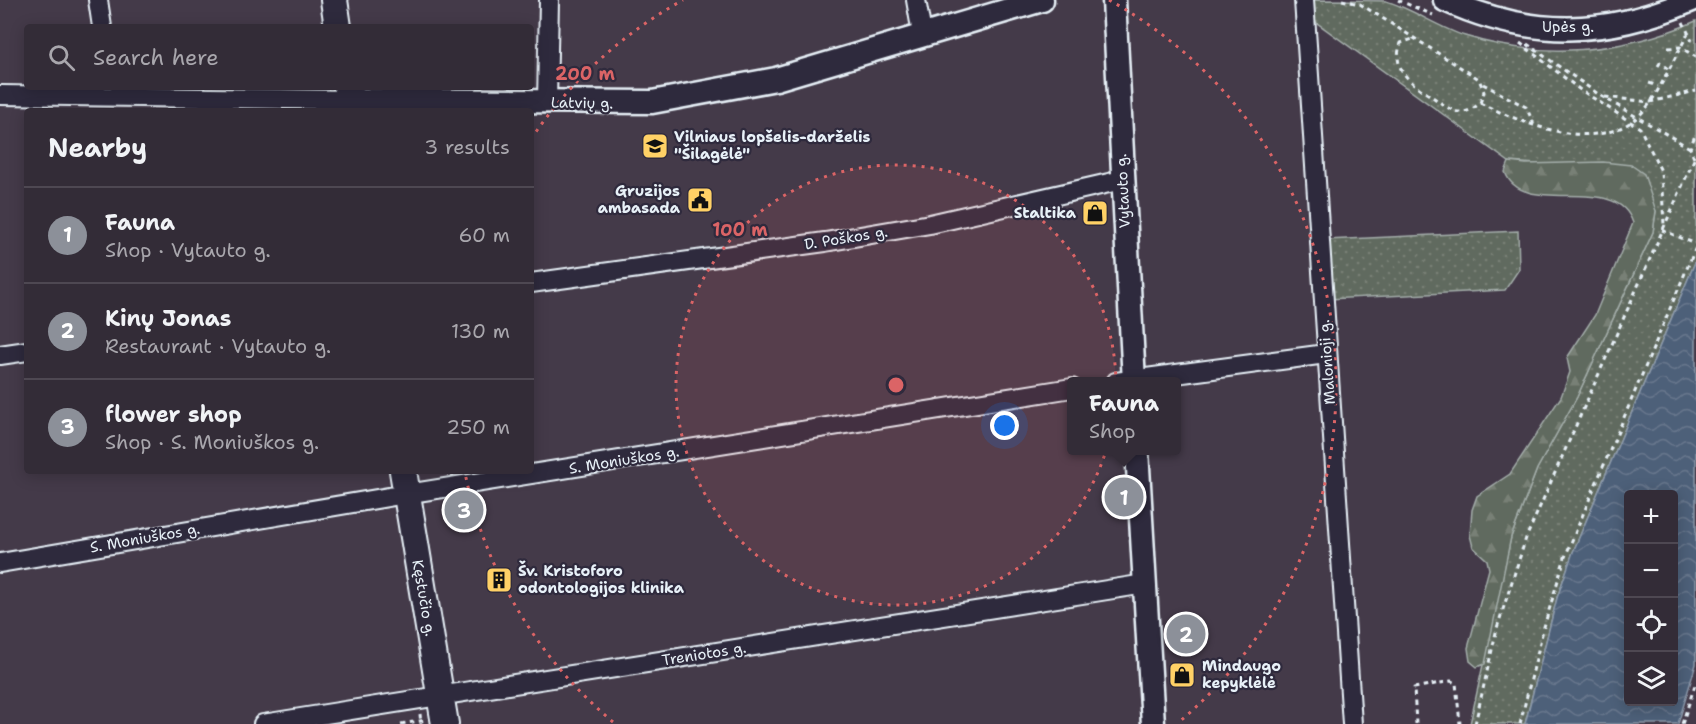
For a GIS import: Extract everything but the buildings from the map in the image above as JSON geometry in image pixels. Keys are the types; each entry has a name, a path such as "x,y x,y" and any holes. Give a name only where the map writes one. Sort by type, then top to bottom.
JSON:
{"main road":[{"path":"334,0 338,24"},
{"name":"Kęstučio g.","path":"405,483 443,713"}],"street":[{"path":"98,0 102,24"},
{"path":"547,102 549,0"},
{"path":"916,0 922,34"},
{"name":"Latvių g.","path":"0,96 108,92 349,99 630,103 709,93 776,79 1042,0"},
{"name":"Vytauto g.","path":"1114,0 1128,377"},
{"name":"Malonioji g.","path":"1304,0 1322,242 1326,354 1352,724"},
{"name":"Upės g.","path":"1443,9 1554,30 1590,29 1631,22 1692,0"},
{"name":"D. Poškos g.","path":"534,283 817,243 930,224 1122,180"},
{"path":"0,355 24,351"},
{"path":"1151,377 1326,354"},
{"name":"S. Moniuškos g.","path":"534,465 1067,389"},
{"path":"1137,455 1153,724"},
{"name":"S. Moniuškos g.","path":"0,563 405,483 468,474"},
{"name":"Treniotos g.","path":"263,724 443,713 1145,584"}],"path":[{"path":"1345,0 1360,4 1471,74 1483,84 1526,107 1534,124"},
{"path":"1398,0 1443,9"},
{"path":"1480,103 1512,118 1534,124 1588,135 1605,134 1637,117 1650,102 1688,34"},
{"path":"1413,39 1401,43 1398,52 1402,73 1410,82 1456,112 1465,112 1480,103 1484,92 1483,84"},
{"path":"1512,41 1528,45 1601,96 1690,148 1694,158 1692,165"},
{"path":"1521,43 1579,89 1640,128 1661,171 1664,225"},
{"path":"1668,48 1680,47 1696,57"},
{"path":"1675,57 1680,60"},
{"path":"1659,66 1660,63 1668,69"},
{"path":"1665,74 1669,79"},
{"path":"1649,83 1658,86"},
{"path":"1601,96 1631,102 1650,102 1696,91"},
{"path":"1690,148 1696,133"},
{"path":"1475,724 1497,628 1526,538 1696,155"},
{"path":"1520,724 1543,630 1565,557 1696,245 1662,230"},
{"path":"1416,724 1414,688 1450,681 1456,683 1460,724"},
{"path":"1682,724 1696,682"},
{"path":"401,724 443,713"}],"green space":[{"path":"1313,0 1386,1 1465,36 1494,44 1552,50 1582,50 1611,46 1668,32 1696,21 1696,260 1573,552 1557,598 1525,724 1470,724 1511,537 1537,469 1577,397 1653,232 1656,211 1550,165 1509,162 1313,20"},
{"path":"1509,162 1526,164 1603,162 1631,165 1644,174 1656,211 1653,232 1577,397 1537,469 1511,537 1485,664 1477,667 1470,661 1468,648 1489,569 1487,560 1473,547 1470,535 1472,510 1477,496 1510,474 1561,397 1570,372 1567,358 1595,315 1633,223 1623,208 1608,199 1530,193 1515,186 1505,172"},
{"path":"1518,231 1519,269 1505,290 1328,299 1326,240"}],"water":[{"path":"1696,260 1696,664 1678,724 1525,724 1557,598 1573,552"}],"place":[{"name":"Vilniaus lopšelis-darželis \"Šilagėlė\"","path":"655,146"},
{"name":"Gruzijos ambasada","path":"700,200"},
{"name":"Staltika","path":"1095,213"},
{"name":"Fauna","path":"1124,497"},
{"name":"flower shop","path":"464,510"},
{"name":"Šv. Kristoforo odontologijos klinika","path":"499,580"},
{"name":"Kinų Jonas","path":"1186,634"},
{"name":"Mindaugo kepyklėlė","path":"1182,675"}]}
